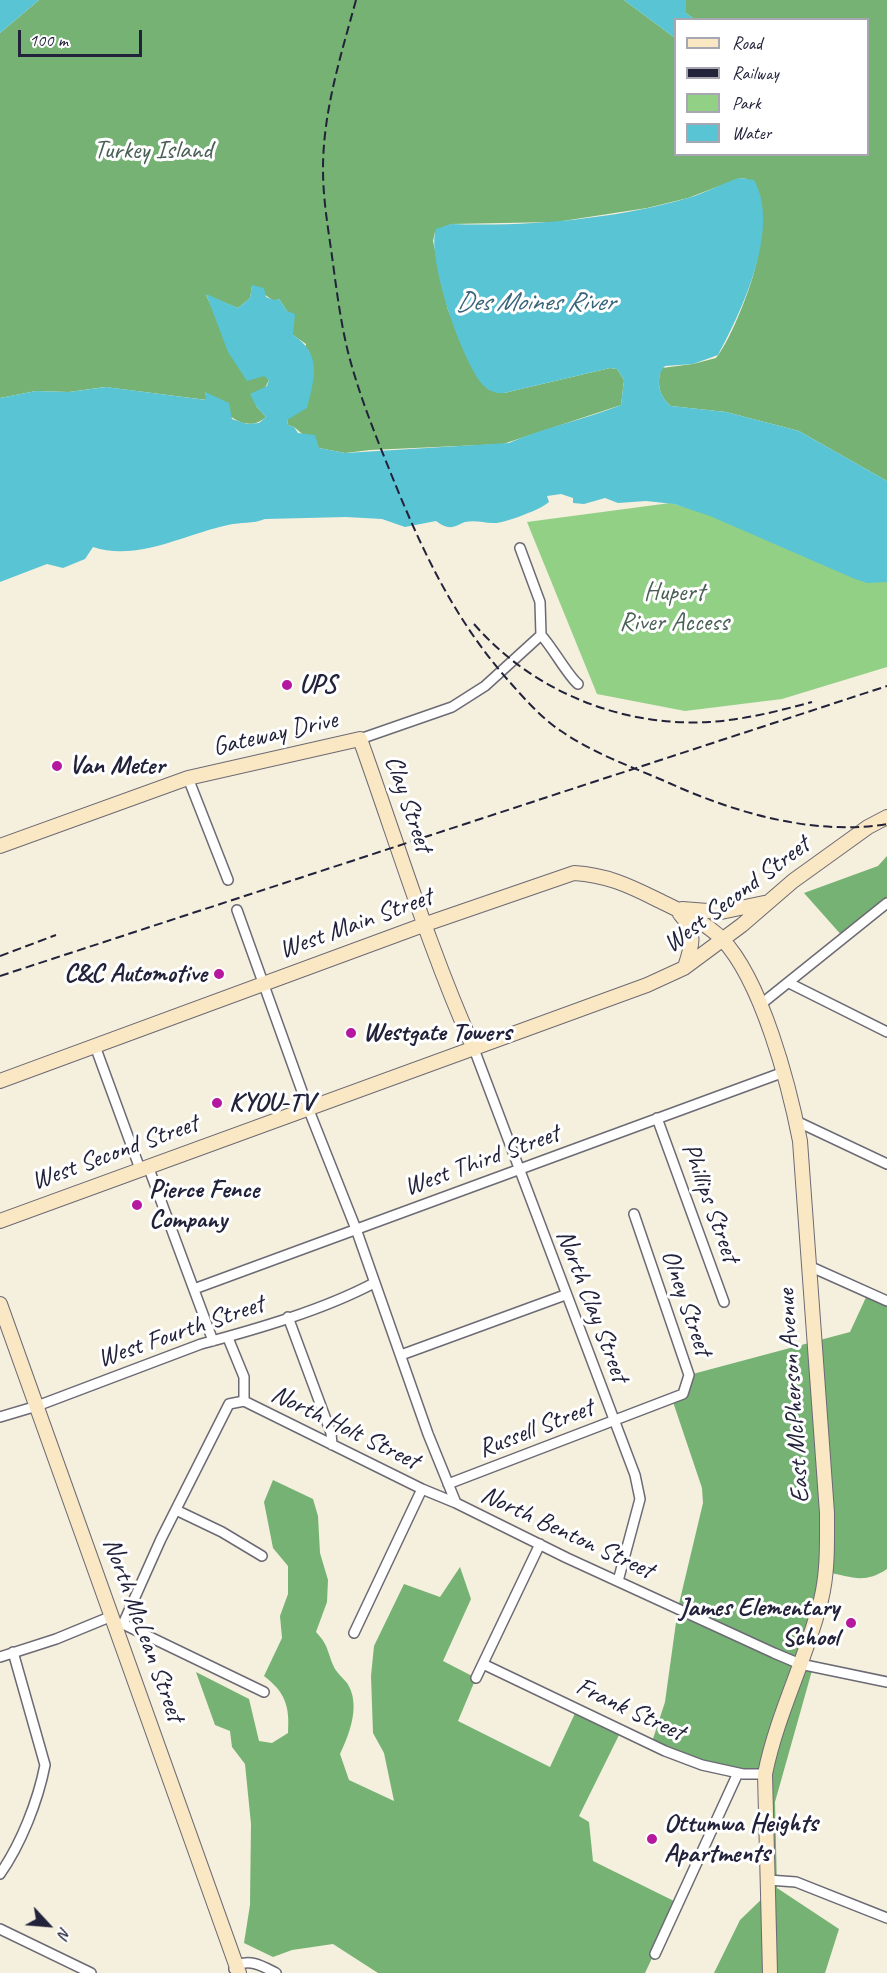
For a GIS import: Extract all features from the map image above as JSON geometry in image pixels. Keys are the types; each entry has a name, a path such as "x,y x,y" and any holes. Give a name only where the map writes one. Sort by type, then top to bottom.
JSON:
{"main road":[{"name":"Gateway Drive","path":"0,846 189,778 360,739"},
{"name":"Clay Street","path":"360,739 474,1050"},
{"name":"West Second Street","path":"0,1221 474,1050 617,997 684,968 768,901 868,827 887,817"},
{"name":"West Main Street","path":"0,1081 426,924 574,873 600,874 623,882 692,917 722,939"},
{"path":"674,908 721,912 768,901"},
{"path":"674,908 692,931 693,940 684,968"},
{"name":"East McPherson Avenue","path":"722,939 760,1005 784,1072 800,1141 827,1513 827,1557 822,1598 770,1747 765,1774 770,1973"},
{"name":"North McLean Street","path":"0,1304 117,1622 236,1970"}],"street":[{"path":"520,548 540,602 542,635 565,666 571,679 578,684"},
{"name":"Gateway Drive","path":"360,739 452,707 478,691 542,635"},
{"path":"189,778 228,880"},
{"path":"760,1005 887,903"},
{"name":"North Benton Street","path":"237,910 308,1108 357,1229 374,1282 456,1503 618,1581 800,1664 887,1682"},
{"path":"789,984 887,1032"},
{"path":"95,1046 213,1341"},
{"name":"North Clay Street","path":"474,1050 635,1475 640,1499 618,1581"},
{"name":"West Third Street","path":"194,1289 784,1072"},
{"name":"Phillips Street","path":"657,1118 724,1302"},
{"path":"796,1121 887,1164"},
{"name":"Olney Street","path":"634,1214 689,1375 683,1394 672,1399"},
{"path":"809,1266 887,1301"},
{"name":"West Fourth Street","path":"0,1417 37,1406 213,1341 288,1317 358,1291 374,1282"},
{"path":"401,1355 566,1295"},
{"path":"288,1317 331,1433 332,1445"},
{"name":"North Holt Street","path":"228,1338 244,1377 244,1401 422,1489 456,1503"},
{"name":"Russell Street","path":"448,1485 672,1399"},
{"path":"117,1622 230,1404 244,1401"},
{"path":"354,1633 422,1489"},
{"path":"177,1510 262,1556"},
{"path":"476,1678 540,1544"},
{"path":"0,1656 117,1622 264,1692"},
{"path":"0,1874 14,1850 42,1780 45,1765 14,1652"},
{"name":"Frank Street","path":"483,1664 665,1751 702,1765 738,1773 765,1774"},
{"path":"655,1954 738,1773"},
{"path":"768,1880 796,1882 887,1918"},
{"path":"0,1929 91,1973"},
{"path":"236,1970 254,1962 276,1973"}],"green space":[{"name":"Turkey Island","path":"39,0 624,0 674,37 674,156 869,156 869,18 693,18 686,13 686,0 887,0 887,481 799,431 726,412 671,406 661,393 659,378 662,368 716,358 729,337 748,292 756,264 758,245 747,179 740,178 688,198 647,208 556,222 451,224 435,232 433,241 448,310 474,370 488,389 504,393 610,368 617,369 624,380 621,405 503,444 345,453 319,448 294,427 288,425 287,419 306,344 293,335 287,311 279,299 274,301 252,286 250,298 238,308 206,295 217,319 269,380 256,406 266,417 257,422 249,424 233,418 205,392 207,400 105,387 69,392 36,391 0,398 0,33"},
{"name":"Hupert River Access","path":"670,503 785,535 887,580 887,667 782,699 685,711 597,694 527,522"},
{"path":"887,856 887,903 844,938 804,893 878,866"},
{"path":"868,1293 887,1301 887,1569 864,1578 826,1572 800,1663 813,1667 775,1802 777,1888 839,1929 825,1973 714,1973 740,1920 768,1893 765,1775 743,1774 651,1745 665,1702 678,1608 703,1503 702,1488 672,1399 683,1393 689,1375 850,1332"},
{"path":"273,1480 313,1499 318,1516 320,1553 328,1580 327,1602 316,1632 326,1646 335,1669 351,1691 353,1718 340,1754 349,1780 394,1801 384,1753 373,1733 371,1676 374,1646 404,1584 440,1597 460,1567 471,1599 443,1661 476,1678 458,1721 550,1767 577,1709 621,1731 579,1816 589,1822 593,1861 678,1903 645,1973 378,1973 333,1944 292,1950 273,1957 244,1943 250,1905 251,1824 245,1764 232,1747 230,1731 215,1725 196,1672 249,1699 259,1741 272,1743 288,1733 285,1700 277,1688 264,1676 282,1638 280,1616 288,1594 288,1566 273,1548 264,1502"}],"water":[{"path":"0,0 39,0 0,33"},
{"path":"624,0 686,0 686,13 693,18 674,18 674,37"},
{"name":"Des Moines River","path":"740,178 754,180 761,199 763,221 761,245 747,293 718,355 693,364 665,366 659,381 663,398 671,406 726,412 799,431 887,481 887,582 867,583 855,579 710,516 674,504 646,501 618,503 605,498 584,504 573,503 573,498 561,494 547,496 549,502 545,505 498,523 473,521 450,527 436,521 405,527 382,519 346,517 265,519 228,525 144,549 110,551 93,547 85,559 63,568 47,564 0,582 0,398 36,391 69,392 106,387 206,400 205,392 229,403 232,419 247,424 259,423 266,417 256,406 250,394 267,386 269,380 264,376 247,381 228,352 206,294 238,308 250,298 252,285 264,288 266,297 279,299 287,311 295,314 293,335 309,350 314,376 307,408 287,420 288,425 294,427 298,433 315,435 319,448 345,453 509,443 621,405 624,380 617,369 610,368 504,393 493,392 485,387 465,355 448,309 436,262 434,243 436,229 451,224 539,223 631,211 688,198"}],"railway":[{"path":"356,0 329,105 324,147 324,199 341,316 354,373 377,438 419,538 458,612 489,657 532,707 561,731 600,753 694,794 776,819 832,827 887,824"},
{"path":"474,624 497,648 551,686 611,711 676,722 709,722 774,712 812,702"},
{"path":"0,976 887,686"},
{"path":"0,956 56,935"}],"place":[{"name":"UPS","path":"287,685"},
{"name":"Van Meter","path":"57,766"},
{"name":"C&C Automotive","path":"219,974"},
{"name":"Westgate Towers","path":"351,1033"},
{"name":"KYOU-TV","path":"217,1103"},
{"name":"Pierce Fence Company","path":"137,1205"},
{"name":"James Elementary School","path":"851,1623"},
{"name":"Ottumwa Heights Apartments","path":"652,1839"}]}
